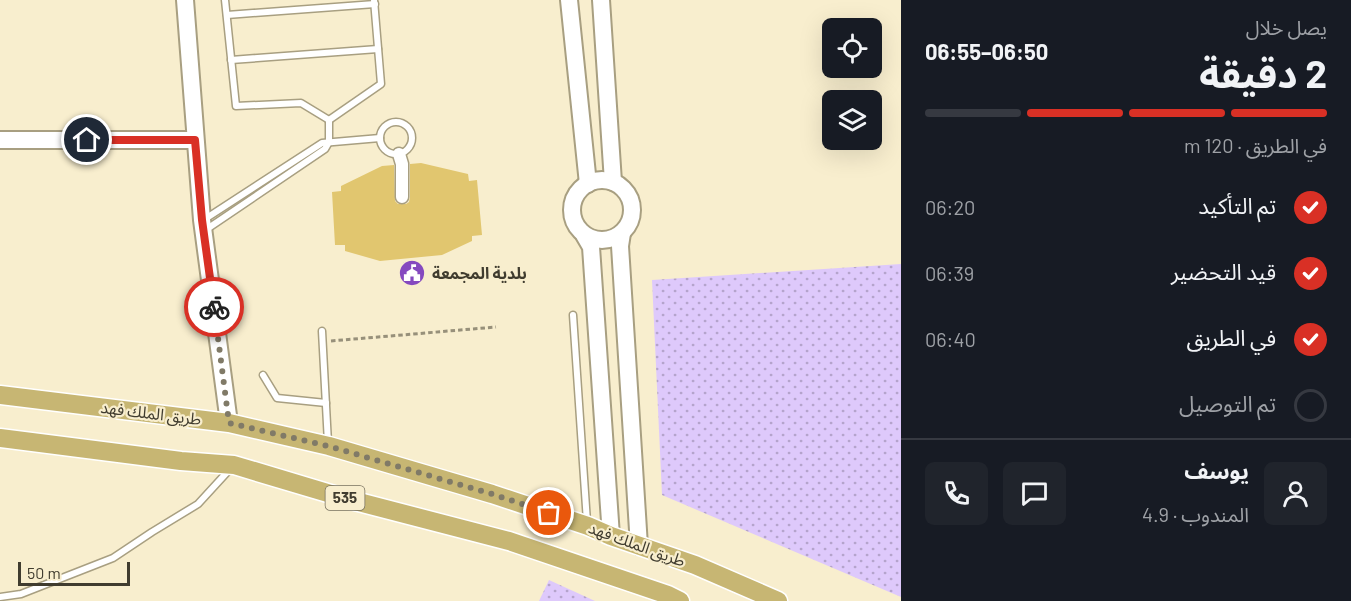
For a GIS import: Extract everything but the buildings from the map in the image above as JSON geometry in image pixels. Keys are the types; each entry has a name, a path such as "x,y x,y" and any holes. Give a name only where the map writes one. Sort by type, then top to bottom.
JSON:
{"main road":[{"name":"طريق الملك فهد","path":"0,395 229,423 328,446 492,494 588,526 694,565 778,601"},
{"name":"535","path":"0,438 181,461 234,465 351,500 509,541 680,601"}],"street":[{"path":"185,0 203,226 229,423"},
{"path":"569,0 588,184"},
{"path":"601,0 612,182"},
{"path":"0,140 195,140"},
{"path":"399,154 402,164 402,197"},
{"path":"584,235 604,240 613,238 622,232 632,215 628,195 621,187 612,182 596,181 588,184 574,198 572,208 577,227 591,247 611,536"},
{"path":"622,232 620,246 639,546"}],"lane":[{"path":"225,0 236,106 301,103 329,120"},
{"path":"227,15 375,2 381,84 329,120"},
{"path":"231,60 378,49"},
{"path":"203,226 325,149 329,142 329,120"},
{"path":"392,123 397,123 406,126 411,134 411,144 408,149 399,154 388,152 381,138 384,129 392,123"},
{"path":"203,226 322,143 381,138"},
{"path":"573,315 588,526"},
{"path":"322,331 328,446"},
{"path":"263,375 277,398 326,404"},
{"path":"0,597 21,594 112,558 198,504 234,465"}],"path":[{"path":"323,341 496,327"}],"shaded area":[{"path":"901,264 901,597 662,495 652,280"},
{"path":"549,580 595,601 539,601"}],"way so far":[{"path":"214,307 229,423 328,446 549,513"}],"place":[{"name":"بلدية المجمعة","path":"412,273"}],"route":[{"path":"87,140 195,140 202,220 214,307"}]}
